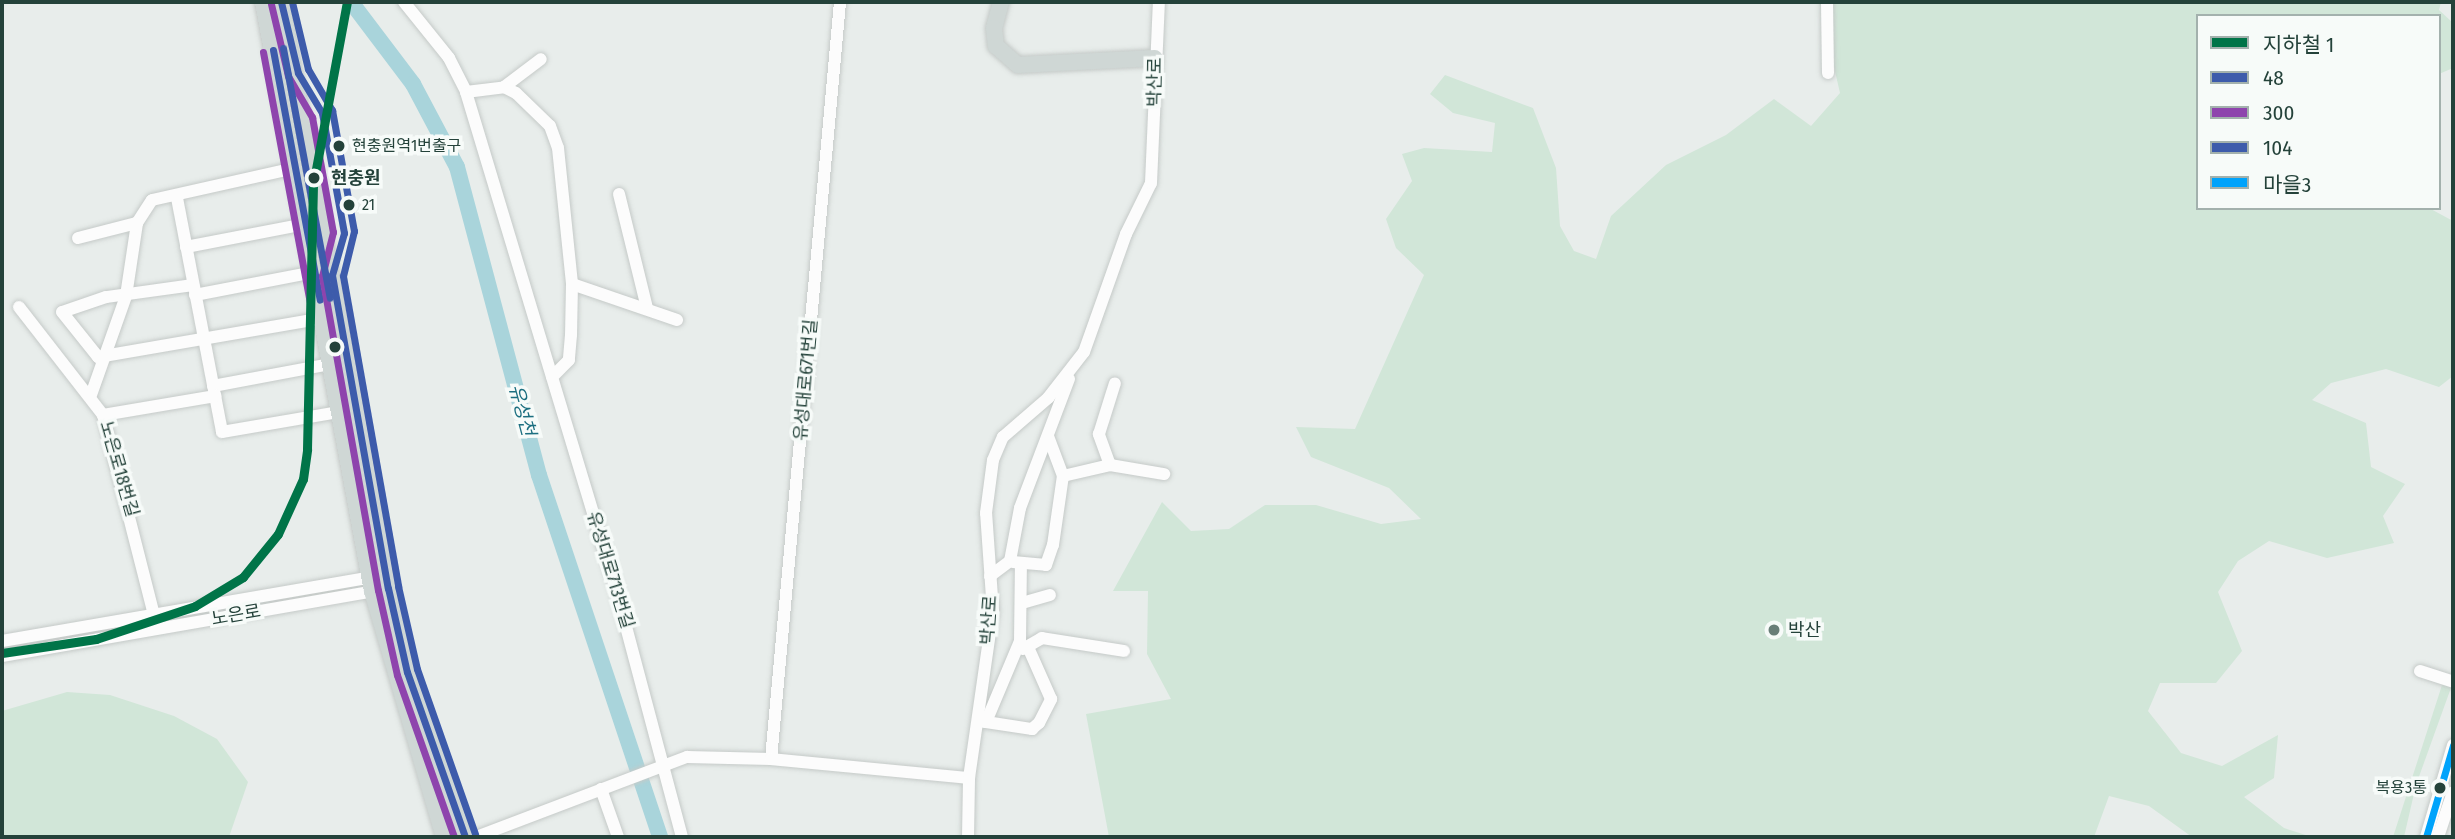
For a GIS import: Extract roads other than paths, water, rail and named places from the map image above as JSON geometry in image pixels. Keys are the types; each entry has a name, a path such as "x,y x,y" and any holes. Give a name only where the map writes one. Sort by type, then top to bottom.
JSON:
{"main road":[{"path":"263,2 340,412 379,583 444,837"},
{"path":"273,2 288,35"},
{"path":"281,2 379,583 465,837"},
{"path":"1001,2 994,28 996,46 1018,65 1156,58"}],"street":[{"name":"유성대로713번길","path":"404,2 449,58 466,92 552,377 682,837"},
{"name":"유성대로671번길","path":"771,759 840,2"},
{"name":"박산로","path":"968,837 969,778 982,721 993,612 986,513 993,460 1003,437 1070,373 1151,183 1159,2"},
{"path":"1827,2 1828,73"},
{"path":"466,92 504,87 541,60"},
{"path":"504,87 536,108 558,148 572,284 569,360 552,377"},
{"path":"91,395 126,296 137,223 152,200 177,198 295,168"},
{"path":"619,194 647,308"},
{"path":"177,198 222,432 340,412"},
{"path":"78,238 137,223"},
{"path":"186,247 306,224"},
{"path":"315,272 194,290 98,298 62,312 90,354 105,356 204,341 324,318"},
{"path":"572,284 677,320"},
{"name":"노은로18번길","path":"19,307 91,395 103,415 154,615"},
{"path":"103,415 331,364"},
{"path":"1070,373 1020,508 1015,562 1022,603 1022,649 1051,699 1040,723 1032,729 982,721 991,700 1022,649 1042,638 1124,651"},
{"path":"1110,465 1099,433 1115,383"},
{"path":"990,576 1015,562 1046,565 1063,476 1048,436"},
{"path":"1063,476 1110,465 1164,474"},
{"name":"노은로","path":"2,641 154,615 379,583"},
{"name":"노은로","path":"2,656 379,583"},
{"path":"1022,603 1050,595"},
{"path":"2420,671 2453,682"},
{"path":"2426,837 2453,745"},
{"path":"476,837 663,763 705,756 771,759 969,778"},
{"path":"601,789 618,837"},
{"path":"2438,837 2453,792"}],"waterway":[{"name":"유성천","path":"351,2 413,84 457,167 539,475 660,837"}],"metro line":[{"name":"1","path":"2,653 96,639 195,606 243,577 278,534 303,479 307,449 313,185 347,2"}],"place":[{"name":"현충원역1번출구","path":"339,146"},
{"name":"현충원","path":"314,178"},
{"name":"21","path":"349,205"},
{"name":"박산","path":"1774,630"},
{"name":"복용3통","path":"2440,788"}]}
